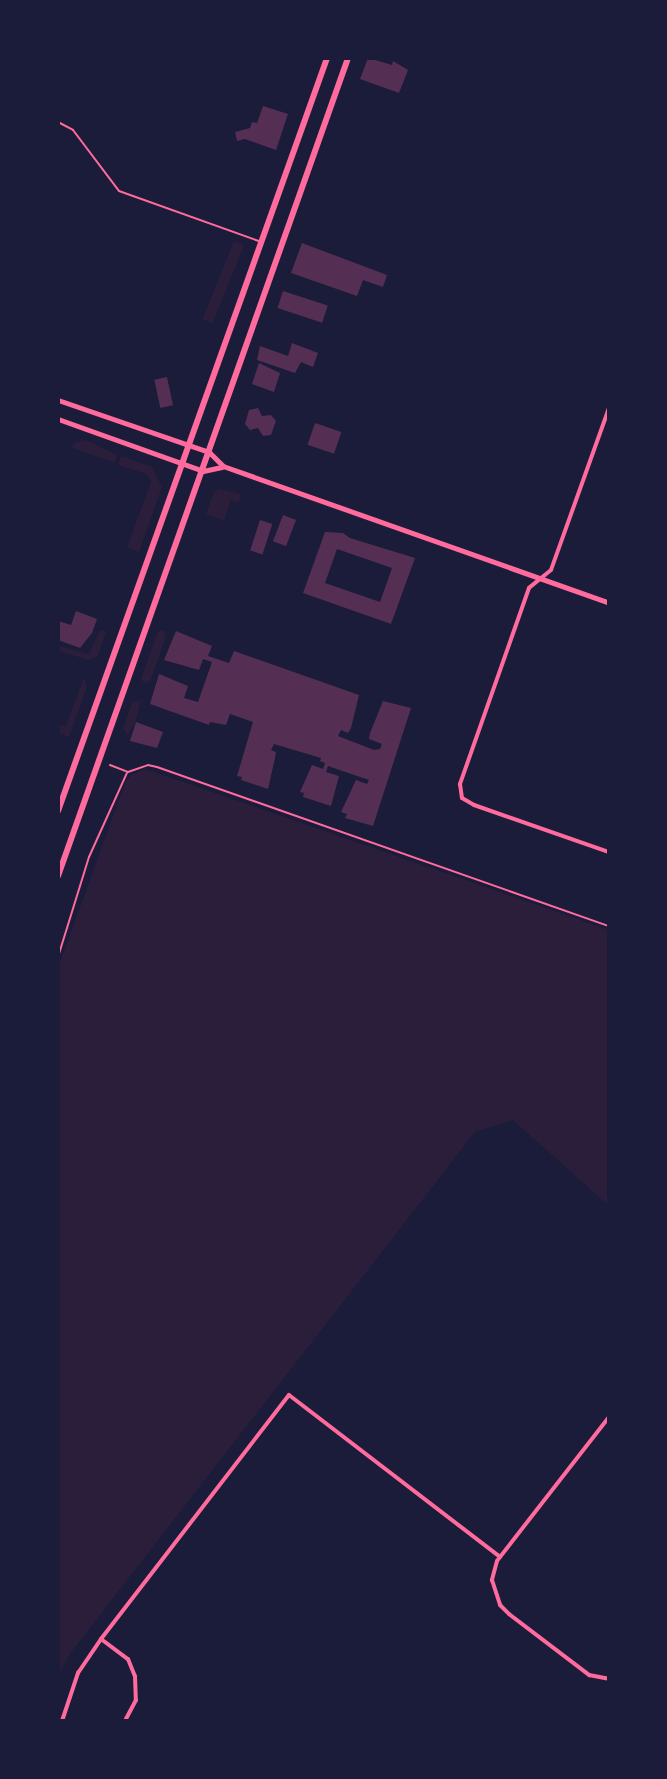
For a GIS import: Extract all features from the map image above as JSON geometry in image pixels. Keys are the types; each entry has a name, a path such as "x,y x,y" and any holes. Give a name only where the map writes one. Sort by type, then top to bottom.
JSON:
{"main road":[{"path":"58,811 327,58"},
{"path":"58,876 123,685 203,471 348,58"}],"street":[{"path":"58,400 209,452 223,466 609,603"},
{"path":"609,408 551,570 529,588 460,784 462,798 609,852"},
{"path":"58,419 203,471 223,466"},
{"path":"62,1721 78,1673 101,1639 289,1395 500,1557"},
{"path":"609,1417 500,1557 492,1580 500,1605 589,1675 609,1679"},
{"path":"101,1639 128,1659 135,1676 136,1700 125,1721"}],"lane":[{"path":"58,122 73,130 119,191 262,242"}],"path":[{"path":"110,765 128,772 148,765 157,767 609,926"},
{"path":"58,957 89,857 128,772"}],"shaded area":[{"path":"234,241 244,245 213,323 203,319"},
{"path":"86,440 117,455 115,463 72,448 74,443"},
{"path":"121,456 152,467 162,487 139,552 127,547 151,482 147,474 118,465"},
{"path":"219,489 241,494 239,502 231,500 224,521 206,514 213,494"},
{"path":"100,630 106,632 98,656 89,660 58,651 58,646 89,654"},
{"path":"158,631 164,631 166,636 150,682 144,683 141,679"},
{"path":"84,677 87,687 69,737 58,733 58,724 66,726"},
{"path":"141,700 128,735 123,729 132,703"},
{"path":"146,769 609,930 609,1206 513,1120 475,1132 69,1655 58,1676 58,968 125,783 131,775"}],"building":[{"path":"368,58 392,65 393,61 408,70 399,93 360,79"},
{"path":"263,106 288,114 276,150 245,139 237,141 235,132 250,128 252,122 257,123"},
{"path":"302,243 387,275 383,287 363,280 357,296 291,273"},
{"path":"283,291 328,306 322,323 277,308"},
{"path":"292,343 318,353 313,367 301,362 295,373 257,360 260,346 288,356"},
{"path":"259,363 280,373 274,392 252,384"},
{"path":"167,377 173,405 160,408 154,380"},
{"path":"258,408 262,416 271,415 276,421 271,435 263,436 258,428 250,430 245,424 249,410"},
{"path":"315,423 341,432 334,454 308,445"},
{"path":"283,515 296,520 286,546 273,541"},
{"path":"260,520 272,524 262,554 250,550"},
{"path":"325,532 343,533 350,538 415,558 391,624 303,593","holes":["337,549 392,568 380,602 325,583"]},
{"path":"76,611 97,619 92,633 80,648 58,640 58,621 71,625"},
{"path":"176,631 212,646 208,656 229,663 234,651 359,695 351,728 348,733 341,730 338,736 374,750 380,749 382,744 369,739 370,733 383,701 411,708 373,826 345,818 347,814 341,812 356,780 367,784 369,780 328,766 326,772 339,776 331,806 303,797 304,793 300,792 312,765 323,769 325,763 320,761 321,758 274,744 271,750 276,752 268,789 241,780 242,777 237,776 253,722 230,714 226,725 210,722 209,725 150,704 159,674 188,686 184,698 198,702 212,662 203,659 199,670 164,660"},
{"path":"136,722 163,732 157,748 130,741"}]}
